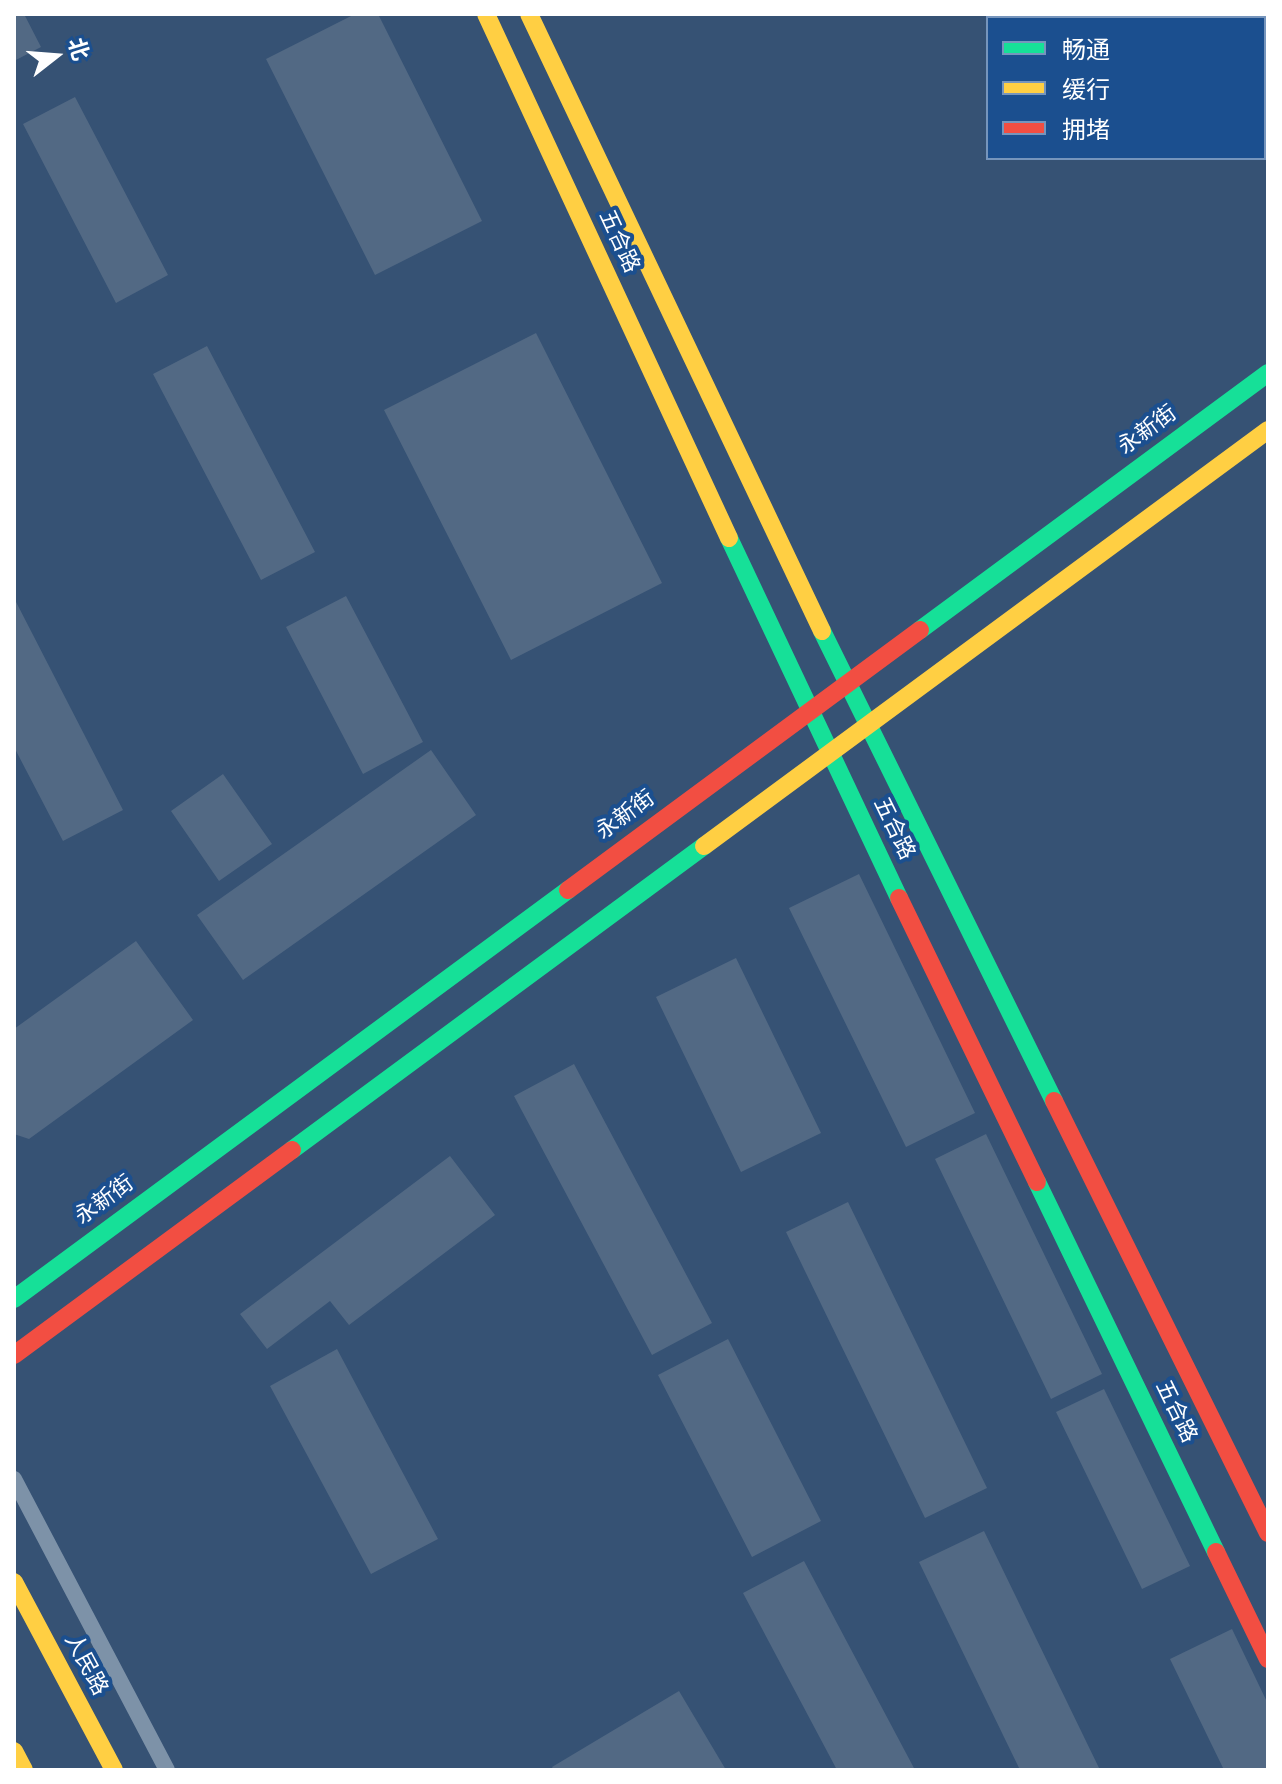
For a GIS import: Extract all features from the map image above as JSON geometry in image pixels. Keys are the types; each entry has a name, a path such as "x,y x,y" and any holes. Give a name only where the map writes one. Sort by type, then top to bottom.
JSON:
{"street":[{"name":"五合路","path":"486,14 829,753 1268,1659"},
{"name":"五合路","path":"529,14 847,683 1268,1533"},
{"name":"永新街","path":"14,1299 1268,373"},
{"path":"14,1355 1268,430"},
{"name":"人民路","path":"14,1582 114,1770"},
{"path":"14,1751 24,1770"}],"lane":[{"path":"14,1479 167,1770"}],"building":[{"path":"14,14 24,14 41,47 14,61"},
{"path":"355,14 378,14 482,221 375,275 266,59"},
{"path":"75,97 168,275 116,303 23,124"},
{"path":"536,333 662,583 511,660 384,410"},
{"path":"207,346 315,552 261,580 153,374"},
{"path":"346,596 423,742 363,774 286,627"},
{"path":"14,598 123,810 63,841 14,747"},
{"path":"431,750 476,815 243,980 197,915"},
{"path":"223,774 272,844 219,881 171,811"},
{"path":"859,874 975,1113 906,1147 789,908"},
{"path":"136,941 193,1020 29,1139 14,1134 14,1029"},
{"path":"736,958 821,1133 741,1172 656,997"},
{"path":"574,1064 712,1323 652,1355 514,1096"},
{"path":"986,1134 1102,1374 1051,1399 935,1159"},
{"path":"450,1156 495,1215 349,1325 330,1301 267,1349 240,1314"},
{"path":"848,1202 987,1488 925,1518 786,1232"},
{"path":"728,1339 821,1521 752,1557 658,1375"},
{"path":"337,1349 438,1539 371,1574 270,1386"},
{"path":"1104,1389 1190,1566 1142,1589 1056,1412"},
{"path":"984,1531 1100,1770 1020,1770 919,1562"},
{"path":"804,1561 915,1770 837,1770 743,1593"},
{"path":"1232,1629 1268,1704 1268,1770 1224,1770 1170,1659"},
{"path":"679,1691 726,1770 554,1770 552,1767"}],"traffic: fast":[{"path":"920,630 1268,373"},
{"path":"729,538 899,898"},
{"path":"822,631 1054,1101"},
{"path":"292,1150 704,846"},
{"path":"14,1299 568,890"},
{"path":"1037,1182 1216,1552"}],"traffic: slow":[{"path":"486,14 729,538"},
{"path":"529,14 822,631"},
{"path":"704,846 1268,430"},
{"path":"14,1582 114,1770"},
{"path":"14,1751 24,1770"}],"traffic: jam":[{"path":"568,890 920,630"},
{"path":"899,898 1037,1182"},
{"path":"1054,1101 1268,1533"},
{"path":"14,1355 292,1150"},
{"path":"1216,1552 1268,1659"}]}
